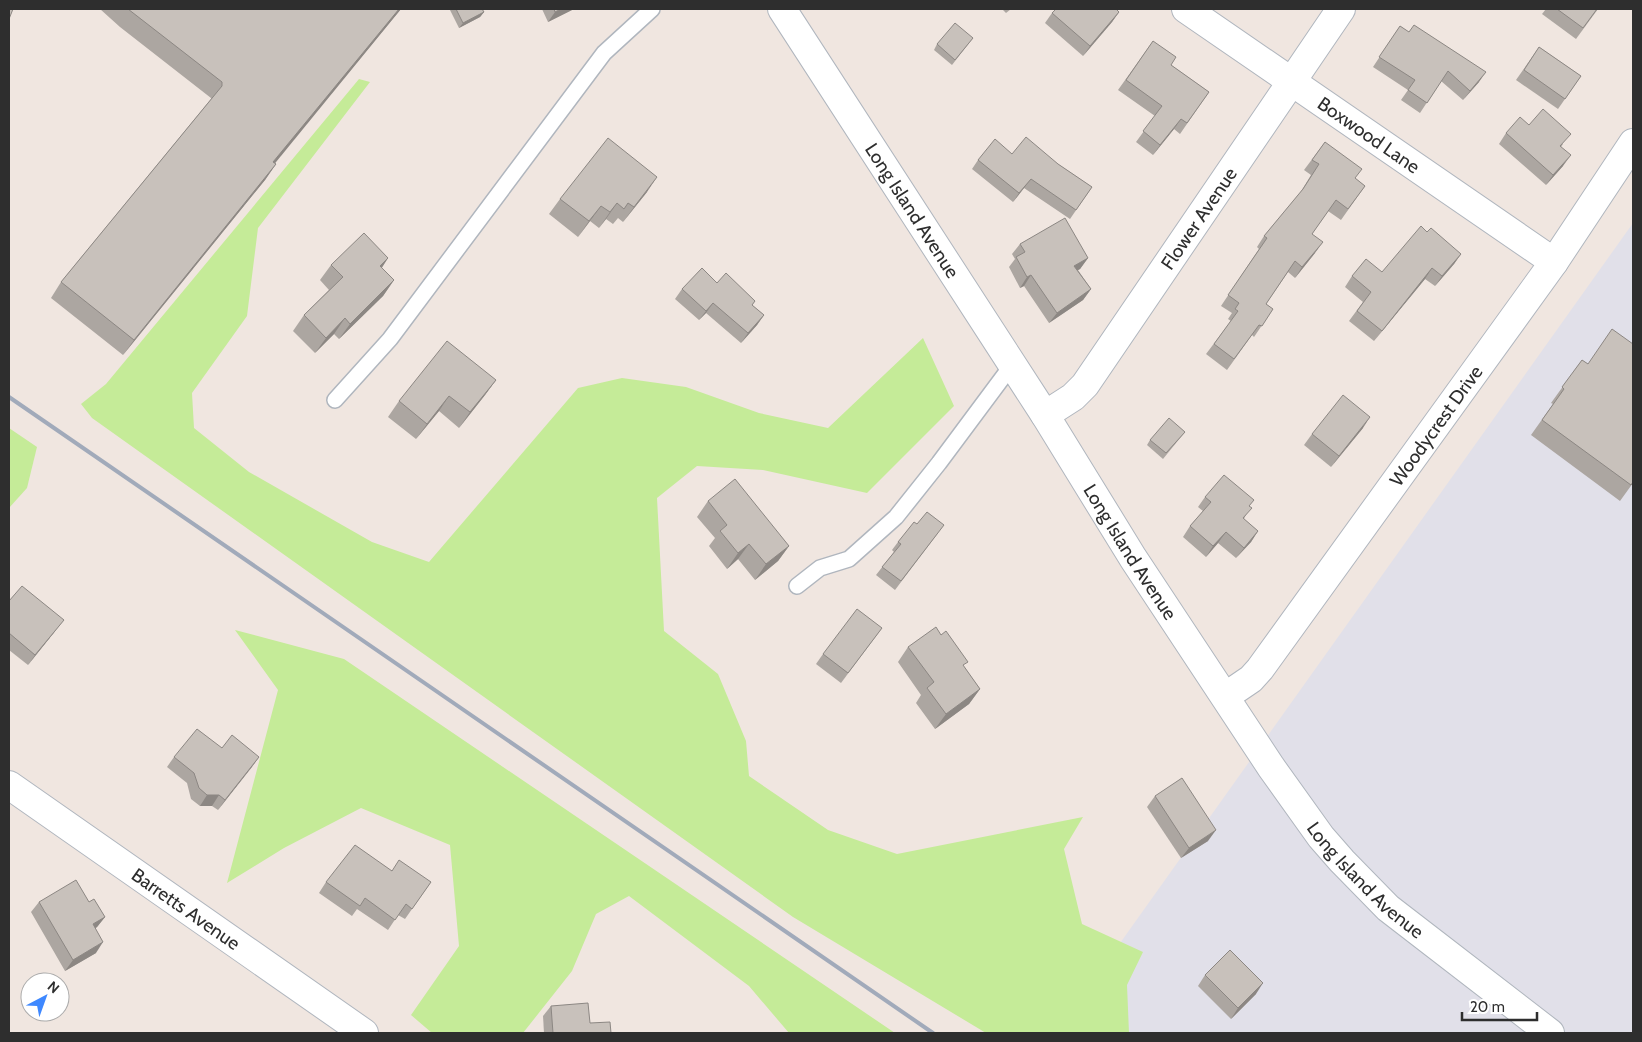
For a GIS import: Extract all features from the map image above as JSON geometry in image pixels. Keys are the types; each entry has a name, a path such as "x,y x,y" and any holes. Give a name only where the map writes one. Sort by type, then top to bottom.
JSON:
{"street":[{"name":"Long Island Avenue","path":"782,9 1045,415 1133,558 1300,808 1342,862 1366,887 1418,932 1550,1033"},
{"name":"Boxwood Lane","path":"1186,9 1554,262"},
{"name":"Flower Avenue","path":"1045,415 1073,397 1084,385 1341,9"},
{"name":"Woodycrest Drive","path":"1226,696 1251,679 1260,669 1554,262 1633,143"},
{"name":"Barretts Avenue","path":"9,785 364,1033"}],"lane":[{"path":"335,400 390,339 604,53 652,9"},
{"path":"797,586 820,568 849,559 896,516 939,463 1012,365"}],"shaded area":[{"path":"1633,223 1633,1033 1056,1033"}],"green space":[{"path":"359,79 370,82 258,228 247,316 192,393 194,428 249,472 372,542 429,562 578,388 622,378 686,387 759,413 828,428 923,338 954,406 867,493 763,470 697,466 657,498 664,631 718,674 746,741 749,776 828,830 897,854 1083,817 1064,849 1082,924 1143,952 1127,985 1129,1033 986,1033 793,917 92,418 81,404 106,384"},
{"path":"9,428 37,447 27,488 9,508"},
{"path":"235,630 344,659 895,1033 789,1033 749,986 629,896 596,914 572,971 523,1033 432,1033 411,1015 459,946 450,845 361,808 284,848 227,883 278,690"}],"building":[{"path":"9,9 13,9 9,19"},
{"path":"128,9 399,9 273,162 276,164 134,340 61,282 222,86 222,82"},
{"path":"456,9 482,9 484,12 463,23"},
{"path":"1056,9 1116,9 1119,12 1090,46 1052,13"},
{"path":"1557,9 1597,9 1583,28"},
{"path":"955,23 973,38 955,60 937,44"},
{"path":"1414,25 1486,72 1470,91 1448,71 1427,103 1408,90 1415,80 1379,57 1400,26 1409,32"},
{"path":"1153,41 1176,57 1171,65 1209,92 1187,123 1181,119 1160,145 1143,131 1162,106 1126,80"},
{"path":"1539,47 1581,76 1565,99 1524,70"},
{"path":"1543,109 1571,134 1560,146 1571,155 1553,175 1506,133 1520,117 1529,125"},
{"path":"1026,137 1058,164 1092,187 1076,210 1031,179 1019,193 978,160 995,139 1012,154"},
{"path":"608,138 657,177 634,207 628,203 624,209 617,203 610,212 601,206 589,221 560,199"},
{"path":"1325,142 1362,169 1355,178 1365,186 1348,209 1336,200 1312,234 1323,242 1302,267 1295,261 1266,304 1273,309 1262,326 1259,325 1234,359 1214,344 1238,311 1235,309 1239,303 1228,295 1267,238 1264,236 1303,189 1319,164 1312,160"},
{"path":"1065,218 1088,258 1074,266 1091,289 1057,313 1031,275 1027,277 1016,257 1025,252 1020,244"},
{"path":"1421,226 1427,232 1431,228 1461,254 1442,276 1432,268 1382,331 1357,311 1371,292 1352,276 1366,259 1382,272"},
{"path":"364,233 388,258 380,266 394,280 350,324 345,318 326,338 304,315 343,277 331,265"},
{"path":"702,268 717,283 726,273 755,301 752,305 764,315 748,333 713,303 706,311 682,289"},
{"path":"1612,329 1633,344 1633,482 1631,485 1542,420 1564,389 1562,387 1582,360 1588,364"},
{"path":"447,341 496,380 470,412 449,396 427,424 399,401"},
{"path":"1343,395 1370,417 1339,456 1312,434"},
{"path":"1169,418 1185,432 1166,453 1150,440"},
{"path":"1224,475 1254,500 1249,506 1252,508 1243,518 1258,531 1244,548 1226,532 1213,546 1190,526 1211,502 1205,497"},
{"path":"735,479 789,546 766,564 749,544 738,553 720,531 727,525 708,501"},
{"path":"927,512 944,525 901,581 882,567 901,544 898,542 914,522 917,524"},
{"path":"22,586 64,620 35,655 9,633 9,601"},
{"path":"857,609 882,628 848,673 823,654"},
{"path":"936,627 941,635 946,631 968,662 963,665 980,689 946,714 927,688 934,682 908,647"},
{"path":"197,729 222,748 232,735 259,757 225,800 219,795 207,795 199,788 194,773 174,757"},
{"path":"1182,778 1216,830 1189,848 1155,796"},
{"path":"355,845 392,871 399,860 431,882 412,909 406,904 395,920 365,898 360,906 326,882"},
{"path":"76,880 89,902 94,899 105,917 93,924 103,942 73,960 39,902"},
{"path":"1230,950 1263,983 1238,1008 1205,975"},
{"path":"588,1003 590,1023 610,1022 611,1033 553,1033 551,1006"}],"railway":[{"path":"9,397 933,1033"}]}
